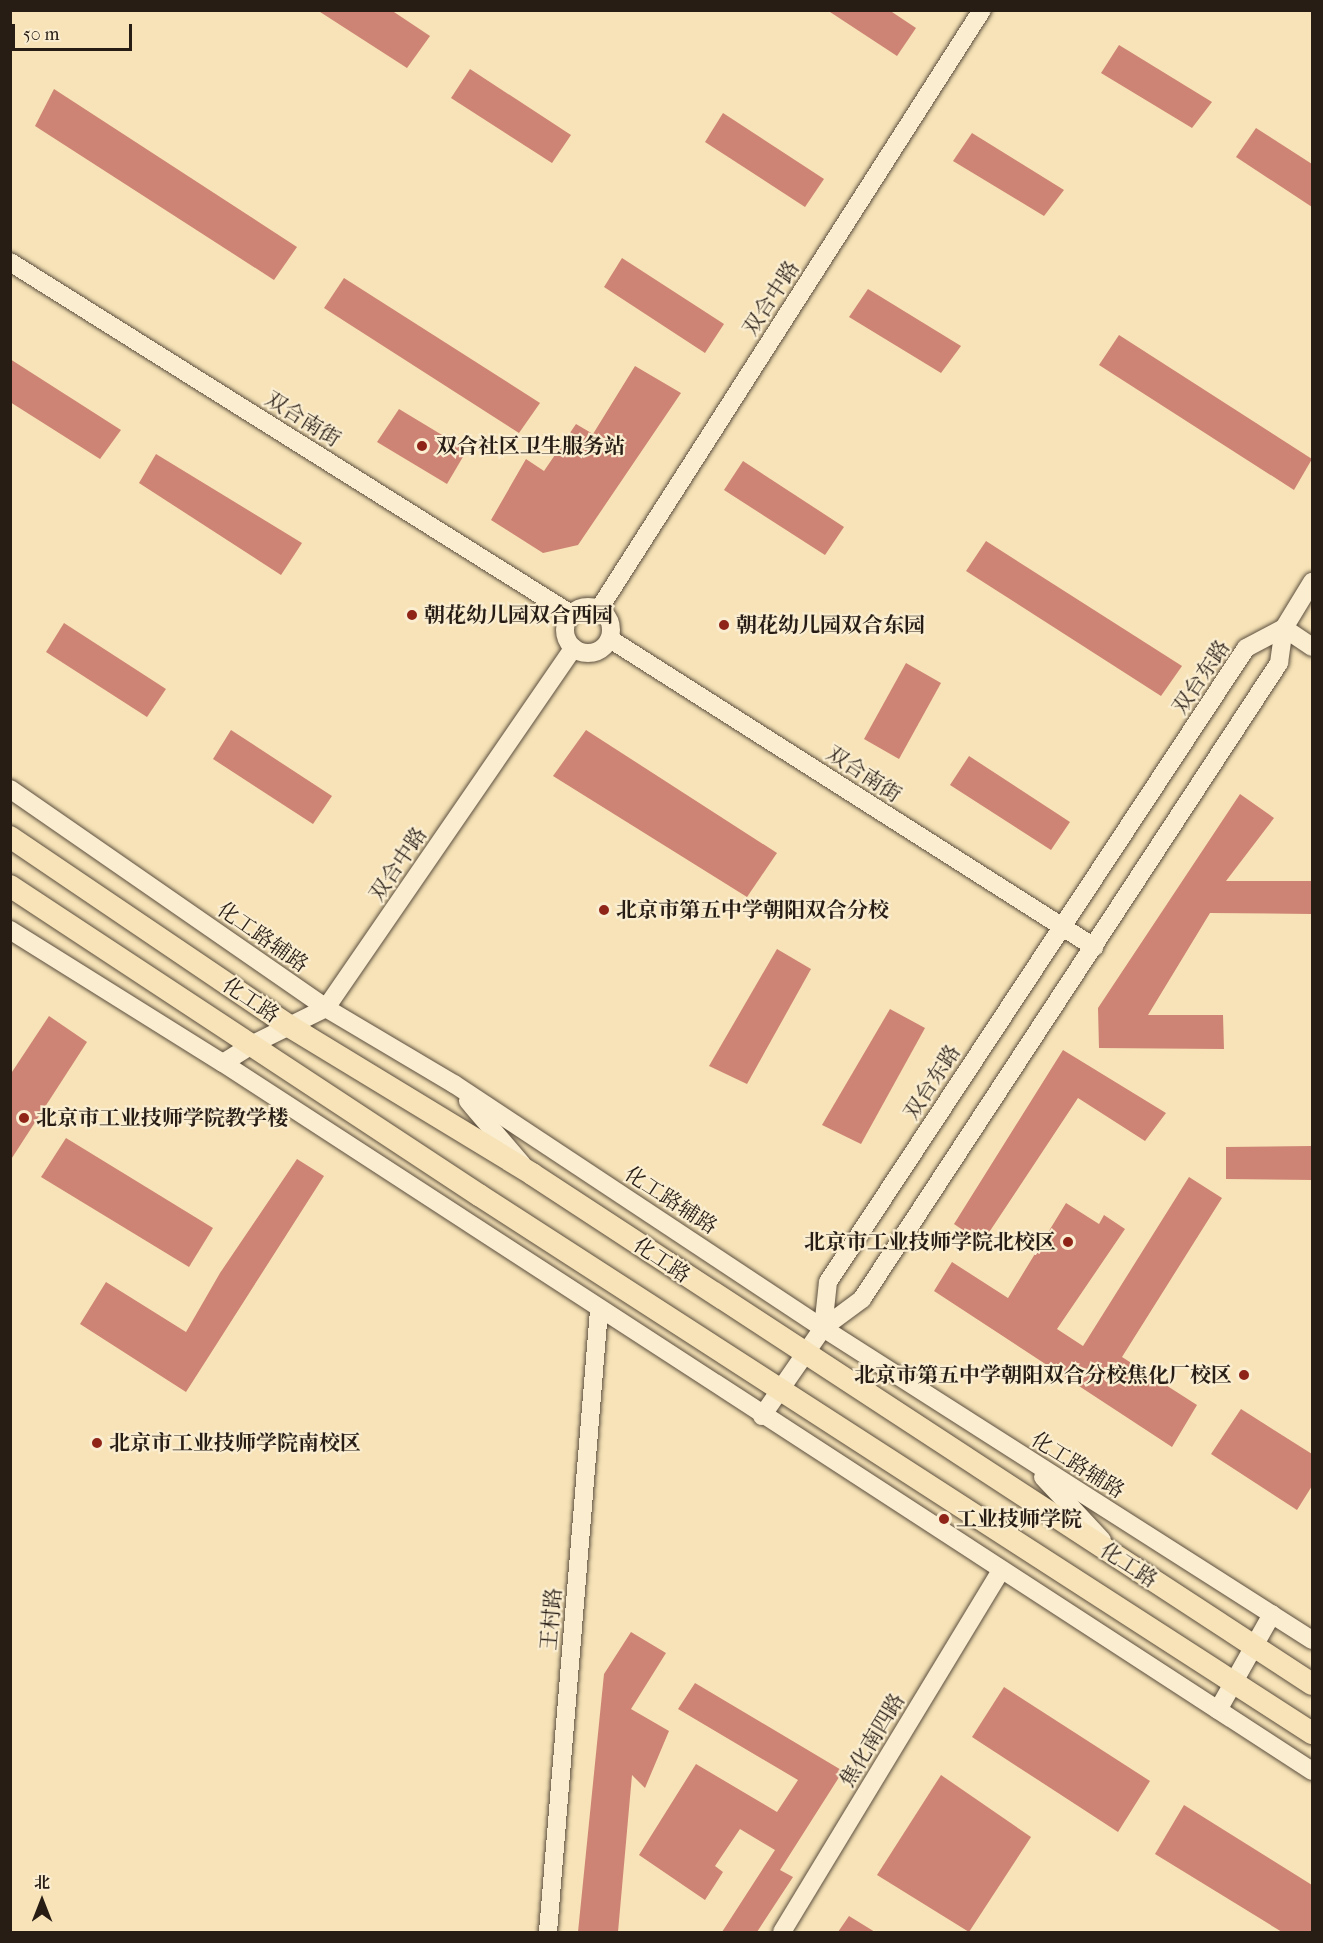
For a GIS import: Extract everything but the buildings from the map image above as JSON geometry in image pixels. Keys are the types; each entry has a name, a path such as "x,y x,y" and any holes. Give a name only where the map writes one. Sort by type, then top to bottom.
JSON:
{"main road":[{"name":"化工路","path":"10,837 289,1026 531,1174 1312,1684"},
{"name":"化工路","path":"10,886 1312,1733"}],"street":[{"name":"双合中路","path":"599,609 982,10"},
{"name":"双合南街","path":"10,262 571,614"},
{"path":"762,1416 823,1328 862,1299 1279,663 1284,628 1312,582"},
{"path":"584,607 599,609 611,625 610,639 594,653 573,648 565,635 571,614 584,607"},
{"path":"1284,628 1312,647"},
{"name":"双台东路","path":"823,1328 828,1282 1246,648 1284,628"},
{"name":"双合南街","path":"610,639 1094,947"},
{"name":"双合中路","path":"223,1063 253,1044 326,1008 573,648"},
{"name":"化工路辅路","path":"10,789 326,1008 454,1084 823,1328 1312,1640"},
{"path":"10,915 29,942"},
{"path":"10,930 223,1063 762,1416 1312,1771"},
{"path":"454,1084 531,1174"},
{"name":"王村路","path":"548,1932 599,1310"},
{"path":"1025,1458 1119,1558"},
{"name":"焦化南四路","path":"782,1932 1001,1571"},
{"path":"1218,1710 1272,1614"}],"place":[{"name":"双合社区卫生服务站","path":"422,446"},
{"name":"朝花幼儿园双合西园","path":"412,615"},
{"name":"朝花幼儿园双合东园","path":"724,625"},
{"name":"北京市第五中学朝阳双合分校","path":"604,910"},
{"name":"北京市工业技师学院教学楼","path":"24,1118"},
{"name":"北京市工业技师学院北校区","path":"1068,1242"},
{"name":"北京市第五中学朝阳双合分校焦化厂校区","path":"1244,1375"},
{"name":"北京市工业技师学院南校区","path":"97,1443"},
{"name":"工业技师学院","path":"944,1519"}]}
